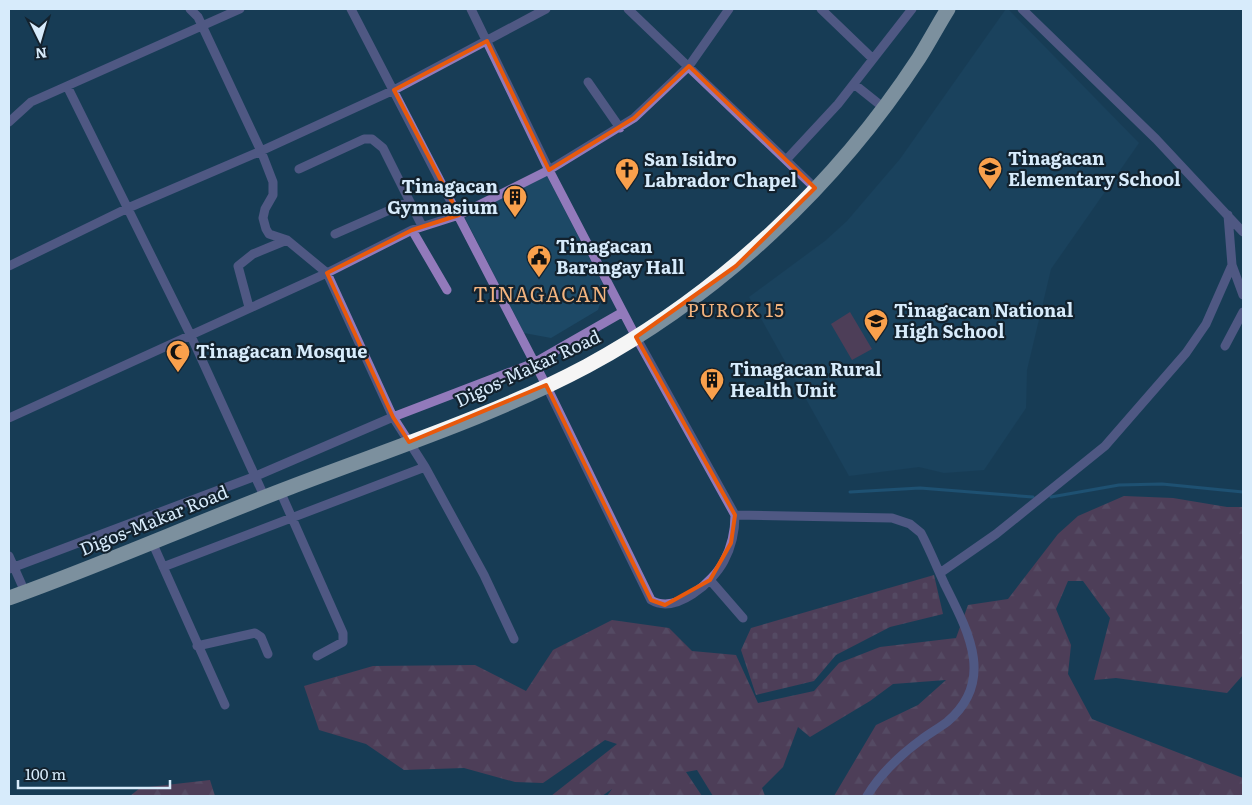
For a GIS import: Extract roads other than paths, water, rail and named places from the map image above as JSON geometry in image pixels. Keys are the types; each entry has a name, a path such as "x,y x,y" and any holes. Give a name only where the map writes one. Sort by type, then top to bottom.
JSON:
{"highway":[{"name":"Digos-Makar Road","path":"9,598 280,491 472,418 586,366 636,337 736,266 771,234 815,188 884,108 920,57 948,9"}],"street":[{"path":"190,9 202,25 262,151 273,188 273,195 264,209 264,224 269,234 286,240 327,273 393,417 425,467 484,575 514,639"},
{"path":"9,122 31,102 240,9"},
{"path":"351,9 546,385 651,600 658,604 666,605 681,599 710,580 724,562 735,530 735,516 636,337 549,170 471,9"},
{"path":"9,266 128,208 262,151 394,90 546,9"},
{"path":"628,9 815,188"},
{"path":"9,418 327,273 412,230 459,215 549,170 634,118 689,66 728,9"},
{"path":"821,9 874,59"},
{"path":"786,160 805,142 854,84 912,9"},
{"path":"1022,9 1156,139 1189,177 1243,232"},
{"path":"588,82 620,128"},
{"path":"854,84 884,108"},
{"path":"67,86 191,336 265,498"},
{"path":"299,169 364,139 372,139 382,148 408,202 422,226"},
{"path":"335,234 408,202"},
{"path":"1228,215 1232,265 1243,295"},
{"path":"412,230 447,290"},
{"path":"249,307 238,266 253,254 286,240"},
{"path":"940,573 996,534 1105,446 1186,353 1206,324 1232,265"},
{"path":"11,568 256,476 393,417 534,363 623,312"},
{"path":"1225,346 1243,312"},
{"path":"163,567 425,467"},
{"path":"280,491 344,637 343,642 339,646 317,656"},
{"path":"735,516 892,518 910,524 921,533 940,573 970,639 974,678 970,694 948,721 922,739 887,768 867,796"},
{"path":"152,542 225,705"},
{"path":"9,556 11,568 25,592"},
{"path":"710,580 743,618"},
{"path":"197,646 255,633 261,637 268,654"}],"waterway":[{"path":"1051,497 1119,485 1162,484 1243,492"},
{"path":"850,492 920,488 1033,497"}],"place":[{"name":"Tinagacan Elementary School","path":"990,190"},
{"name":"San Isidro Labrador Chapel","path":"627,191"},
{"name":"Tinagacan Gymnasium","path":"515,218"},
{"name":"Tinagacan Barangay Hall","path":"539,278"},
{"name":"Tinagacan National High School","path":"876,342"},
{"name":"Tinagacan Mosque","path":"178,373"},
{"name":"Tinagacan Rural Health Unit","path":"712,401"}],"district":[{"name":"TINAGACAN","path":"541,295"},
{"name":"PUROK 15","path":"736,310"}]}
